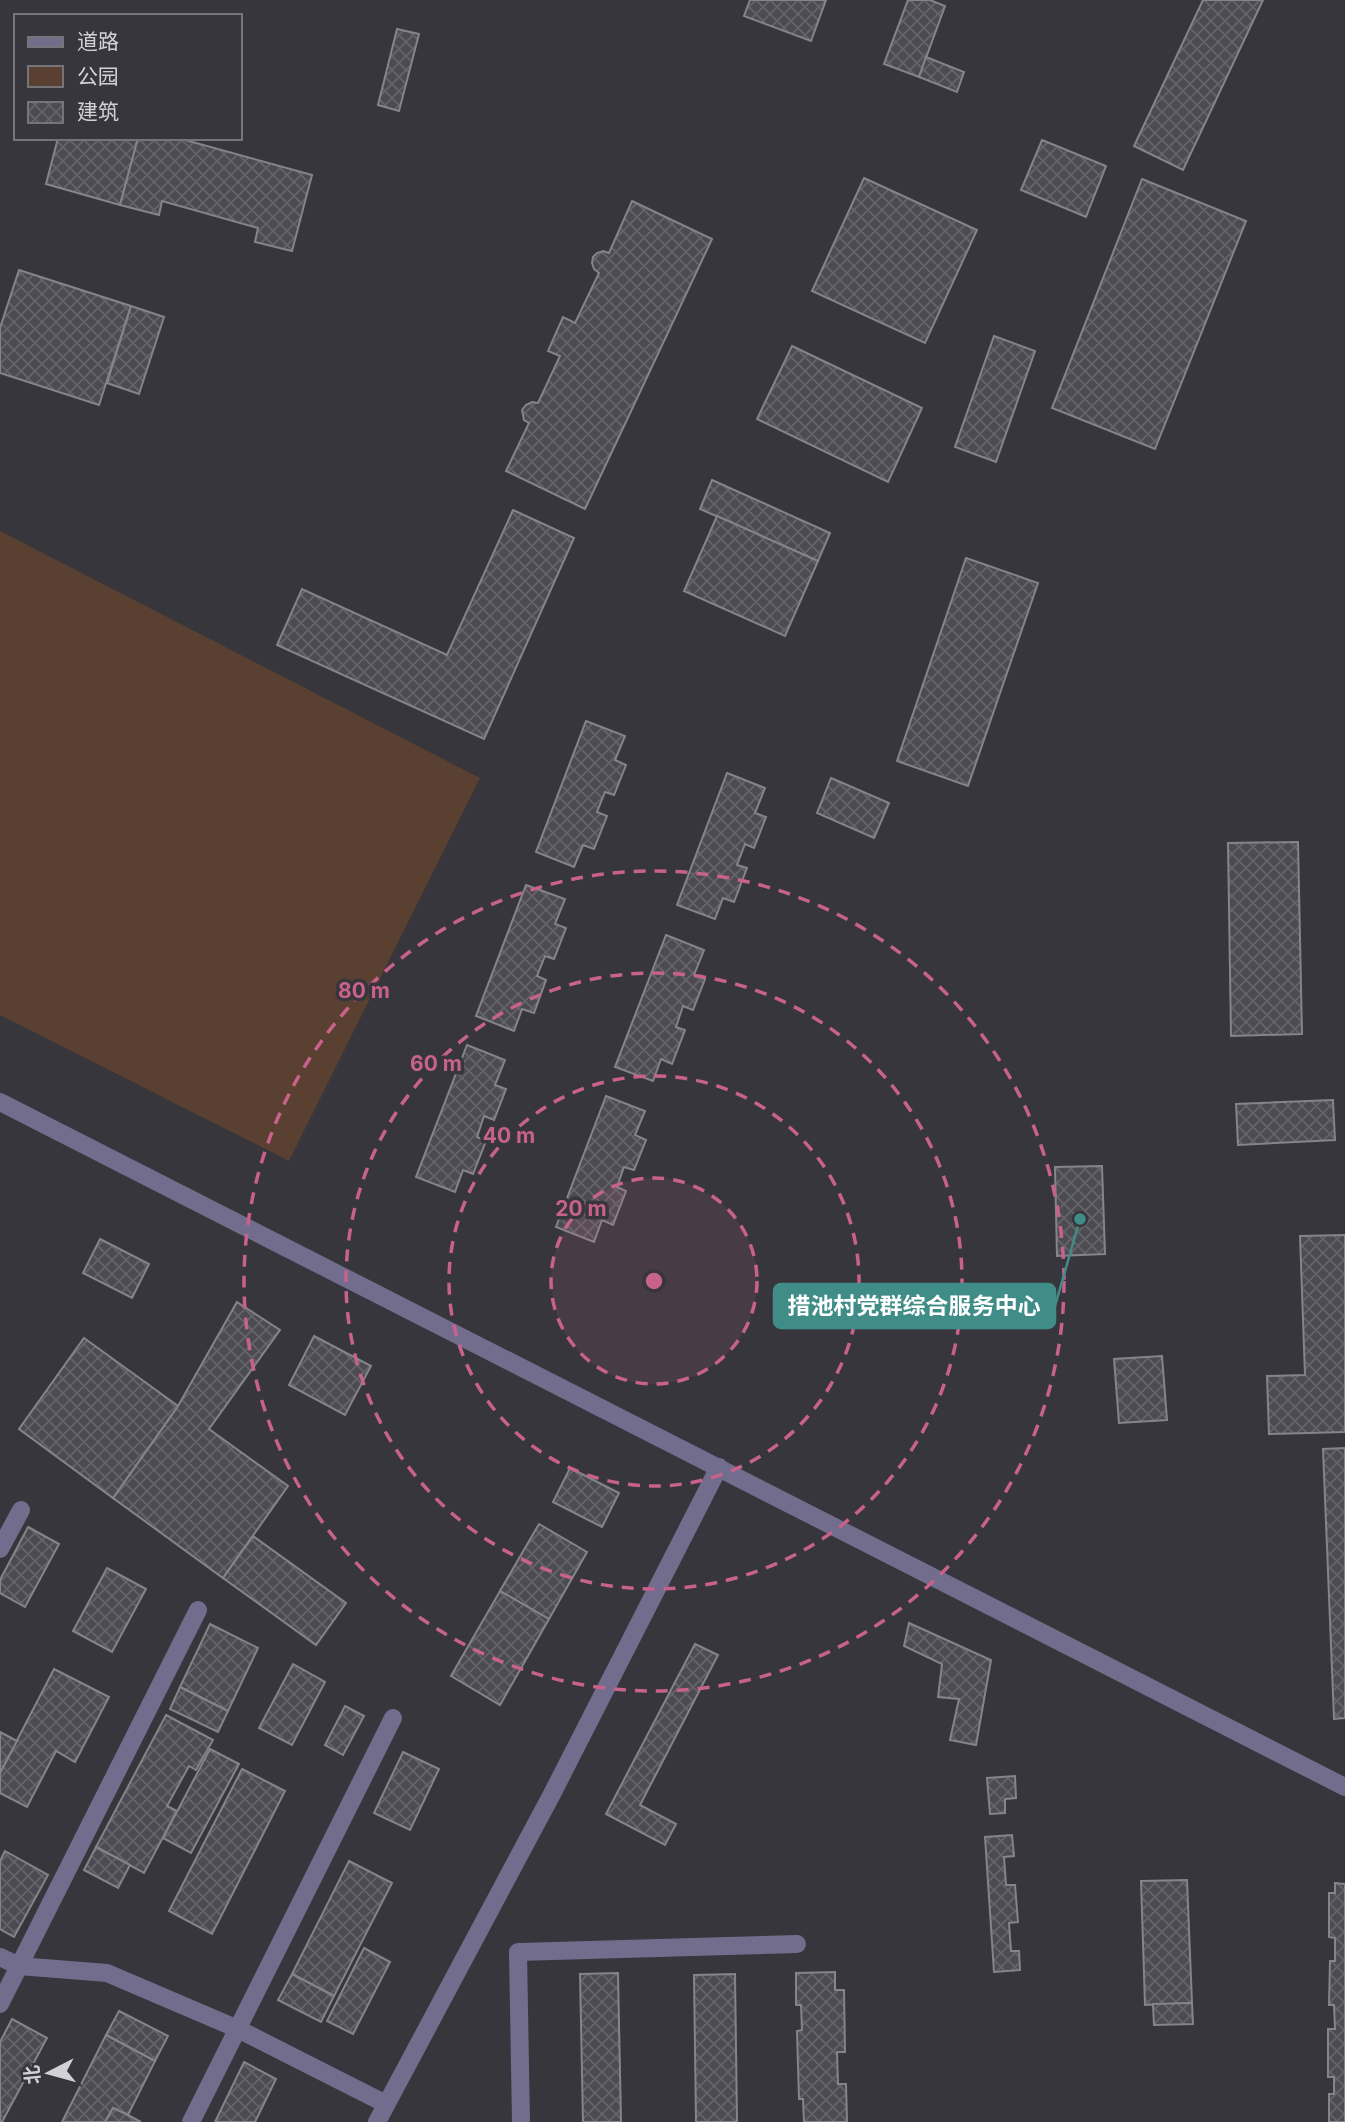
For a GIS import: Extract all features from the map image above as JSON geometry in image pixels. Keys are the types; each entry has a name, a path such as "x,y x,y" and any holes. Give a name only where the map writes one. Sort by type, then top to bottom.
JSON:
{"street":[{"path":"0,1102 1345,1787"},
{"path":"377,2122 552,1794 719,1467"},
{"path":"0,1549 21,1510"},
{"path":"0,2004 198,1610"},
{"path":"191,2122 393,1718"},
{"path":"522,2122 518,1952 797,1944"},
{"path":"0,1957 19,1966 107,1973 238,2029 386,2104"}],"green space":[{"path":"0,531 480,778 289,1161 0,1015"}],"building":[{"path":"750,0 826,0 811,41 744,16"},
{"path":"908,0 930,0 945,6 919,77 884,64"},
{"path":"1203,0 1263,0 1183,170 1134,146"},
{"path":"397,29 419,34 399,111 378,105"},
{"path":"926,57 964,72 957,92 919,77"},
{"path":"57,140 137,140 120,205 46,184"},
{"path":"137,140 185,140 312,175 292,251 255,242 258,228 162,201 159,215 120,205"},
{"path":"1042,140 1106,166 1086,217 1021,190"},
{"path":"864,178 977,230 925,343 812,291"},
{"path":"1142,179 1246,221 1155,449 1052,408"},
{"path":"632,201 712,239 585,509 506,471 529,423 524,420 522,410 532,402 538,403 560,356 548,351 563,317 575,323 599,273 594,269 593,257 603,251 609,253"},
{"path":"19,270 131,306 99,405 0,373 0,328"},
{"path":"131,306 164,317 139,394 107,383"},
{"path":"994,336 1035,351 996,462 955,447"},
{"path":"792,346 922,408 888,482 757,419"},
{"path":"712,480 830,533 818,561 700,509"},
{"path":"513,510 574,538 484,739 277,645 302,589 447,655"},
{"path":"717,516 818,561 785,636 684,591"},
{"path":"966,558 1038,583 968,786 897,761"},
{"path":"586,721 625,736 615,760 626,765 614,795 605,792 597,812 607,816 594,849 583,845 574,867 536,852"},
{"path":"727,773 765,788 755,813 766,817 754,848 745,844 737,865 747,868 734,902 723,898 715,919 677,905"},
{"path":"831,778 889,803 874,838 817,813"},
{"path":"1298,842 1302,1034 1231,1036 1228,843"},
{"path":"526,885 565,899 555,924 566,928 554,959 545,956 537,976 546,980 534,1013 522,1009 514,1031 476,1016"},
{"path":"666,935 704,950 694,975 705,979 693,1010 683,1006 676,1027 685,1030 672,1064 661,1059 653,1081 615,1067"},
{"path":"467,1045 505,1060 495,1085 506,1089 494,1120 484,1116 477,1137 486,1141 473,1174 463,1170 455,1192 416,1177"},
{"path":"606,1096 645,1111 635,1135 646,1140 634,1170 624,1167 617,1187 626,1191 613,1225 602,1220 594,1242 556,1227"},
{"path":"1333,1100 1335,1140 1238,1145 1236,1104"},
{"path":"1102,1166 1105,1254 1057,1256 1055,1167"},
{"path":"1345,1235 1345,1432 1269,1434 1267,1376 1305,1375 1300,1236"},
{"path":"100,1239 149,1264 132,1298 83,1273"},
{"path":"237,1302 280,1330 209,1429 288,1486 223,1578 113,1498 178,1406"},
{"path":"314,1336 371,1366 345,1415 289,1385"},
{"path":"84,1338 178,1406 113,1498 19,1429"},
{"path":"1162,1356 1167,1420 1119,1423 1114,1359"},
{"path":"1345,1448 1345,1718 1334,1719 1323,1449"},
{"path":"570,1468 619,1493 602,1527 553,1502"},
{"path":"539,1524 587,1552 549,1619 500,1591"},
{"path":"28,1527 59,1544 25,1607 0,1593 0,1580"},
{"path":"253,1536 346,1603 316,1645 223,1578"},
{"path":"107,1568 146,1589 112,1652 73,1631"},
{"path":"500,1591 549,1619 500,1705 451,1676"},
{"path":"909,1623 991,1660 976,1745 950,1740 959,1699 938,1697 942,1664 904,1646"},
{"path":"210,1624 258,1648 228,1711 180,1687"},
{"path":"695,1644 718,1655 640,1805 676,1824 665,1845 606,1814"},
{"path":"293,1664 325,1682 292,1745 259,1728"},
{"path":"54,1669 109,1697 75,1762 56,1751 27,1807 0,1793 0,1773"},
{"path":"180,1687 228,1711 218,1732 170,1709"},
{"path":"345,1706 364,1716 343,1755 325,1745"},
{"path":"166,1715 213,1740 196,1770 189,1766 167,1806 177,1811 144,1873 96,1847"},
{"path":"0,1732 17,1741 0,1773"},
{"path":"210,1749 239,1764 191,1853 163,1838"},
{"path":"403,1752 439,1769 410,1830 374,1813"},
{"path":"242,1769 285,1791 212,1934 169,1911"},
{"path":"1015,1776 1016,1798 1005,1799 1005,1813 990,1814 987,1778"},
{"path":"1012,1835 1014,1856 1004,1857 1006,1885 1015,1885 1018,1922 1009,1923 1011,1951 1019,1951 1020,1970 994,1972 985,1837"},
{"path":"96,1847 130,1865 118,1888 84,1870"},
{"path":"5,1851 48,1875 14,1937 0,1929 0,1861"},
{"path":"349,1861 392,1883 334,1996 292,1974"},
{"path":"1187,1880 1192,2003 1145,2005 1141,1881"},
{"path":"1335,1883 1345,1884 1345,2122 1329,2122 1329,2094 1334,2094 1334,2077 1328,2077 1328,2029 1335,2029 1334,2005 1329,2005 1330,1961 1335,1961 1335,1938 1329,1937 1329,1893 1335,1893"},
{"path":"364,1948 390,1962 353,2034 327,2021"},
{"path":"835,1972 835,1990 844,1990 845,2052 837,2052 838,2084 846,2084 847,2122 804,2122 803,2099 799,2099 797,2031 802,2030 801,2005 796,2005 796,1973"},
{"path":"618,1973 621,2122 583,2122 580,1974"},
{"path":"292,1974 334,1996 321,2022 278,2000"},
{"path":"735,1974 737,2122 696,2122 694,1975"},
{"path":"1192,2003 1193,2024 1154,2025 1153,2004"},
{"path":"119,2011 168,2036 155,2061 106,2035"},
{"path":"12,2019 47,2038 0,2122 0,2042"},
{"path":"106,2035 155,2061 128,2115 113,2108 105,2122 62,2122"},
{"path":"244,2062 276,2079 255,2122 215,2122"},
{"path":"113,2108 128,2115 141,2122 105,2122"}],"place":[{"name":"措池村党群综合服务中心","path":"1080,1219"}]}
